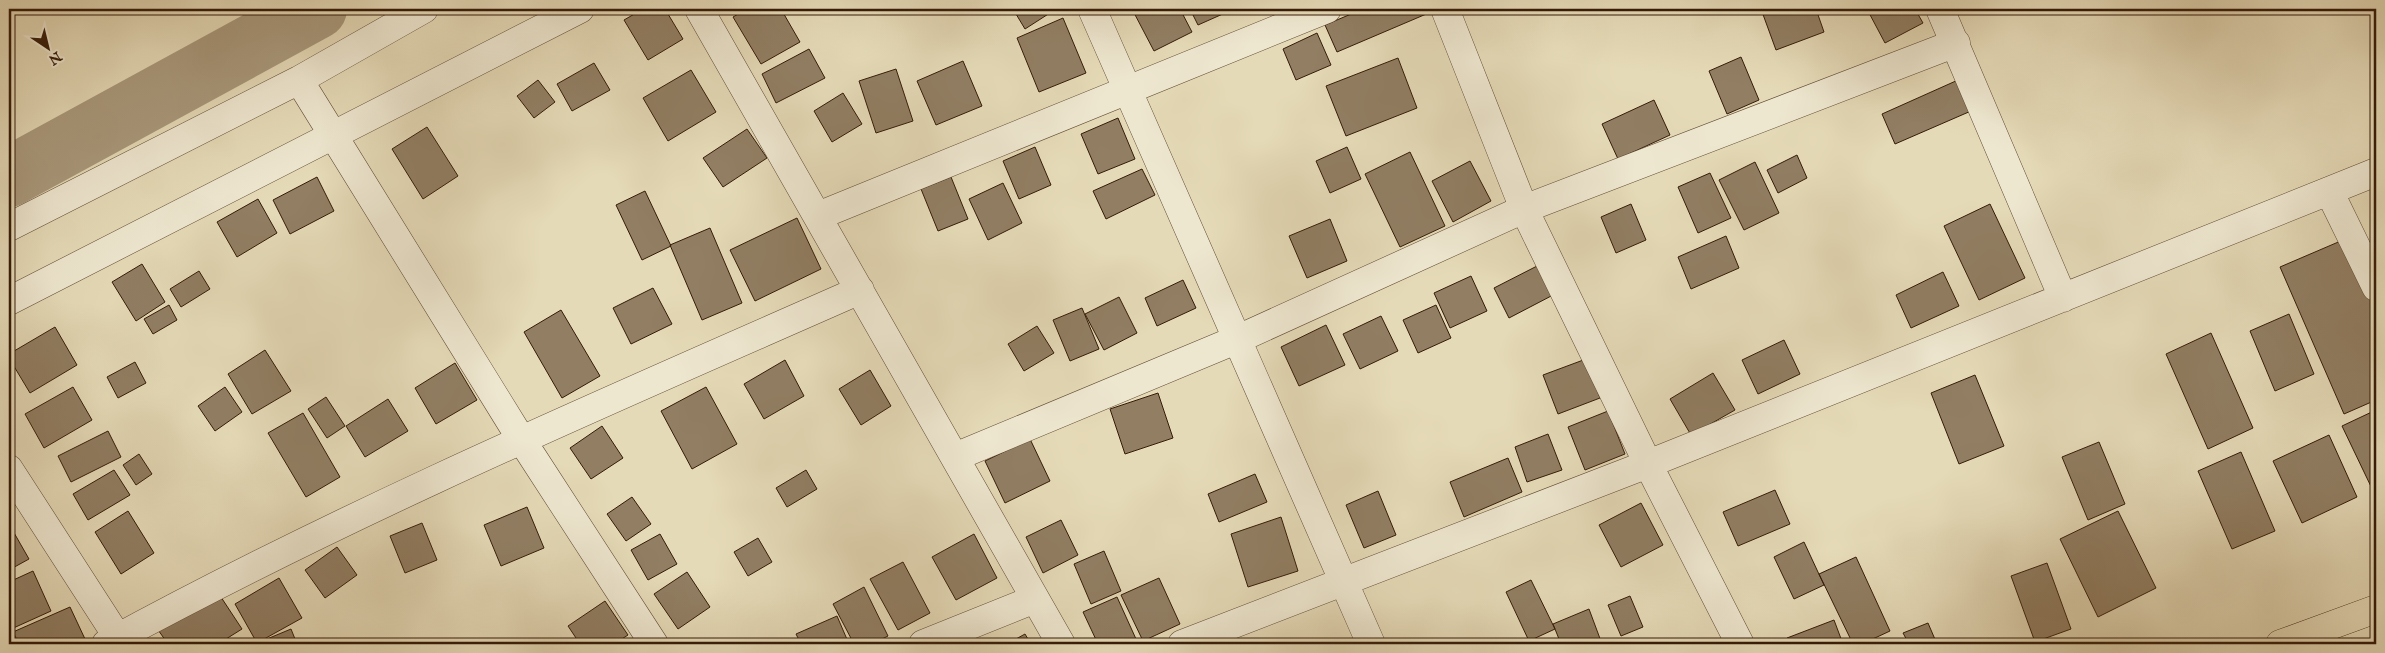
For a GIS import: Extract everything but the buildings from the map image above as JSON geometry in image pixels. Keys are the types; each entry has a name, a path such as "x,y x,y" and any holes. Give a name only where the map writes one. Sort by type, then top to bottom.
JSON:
{"highway":[{"path":"2280,644 2376,610"}],"street":[{"path":"9,227 299,80 424,9"},
{"path":"9,302 580,9"},
{"path":"699,9 955,456 1060,644"},
{"path":"1092,9 1238,339 1342,582 1371,644"},
{"path":"818,216 1327,9"},
{"path":"1445,9 1524,209 1648,464 1740,644"},
{"path":"1940,9 2063,298"},
{"path":"955,456 1238,339 1524,209 1956,43"},
{"path":"299,80 521,439 654,644"},
{"path":"1182,644 1648,464 2376,172"},
{"path":"2329,191 2376,287"},
{"path":"9,469 115,642 231,578 521,439 860,290"},
{"path":"923,644 1035,599"}],"waterway":[{"path":"9,177 317,9"}]}
